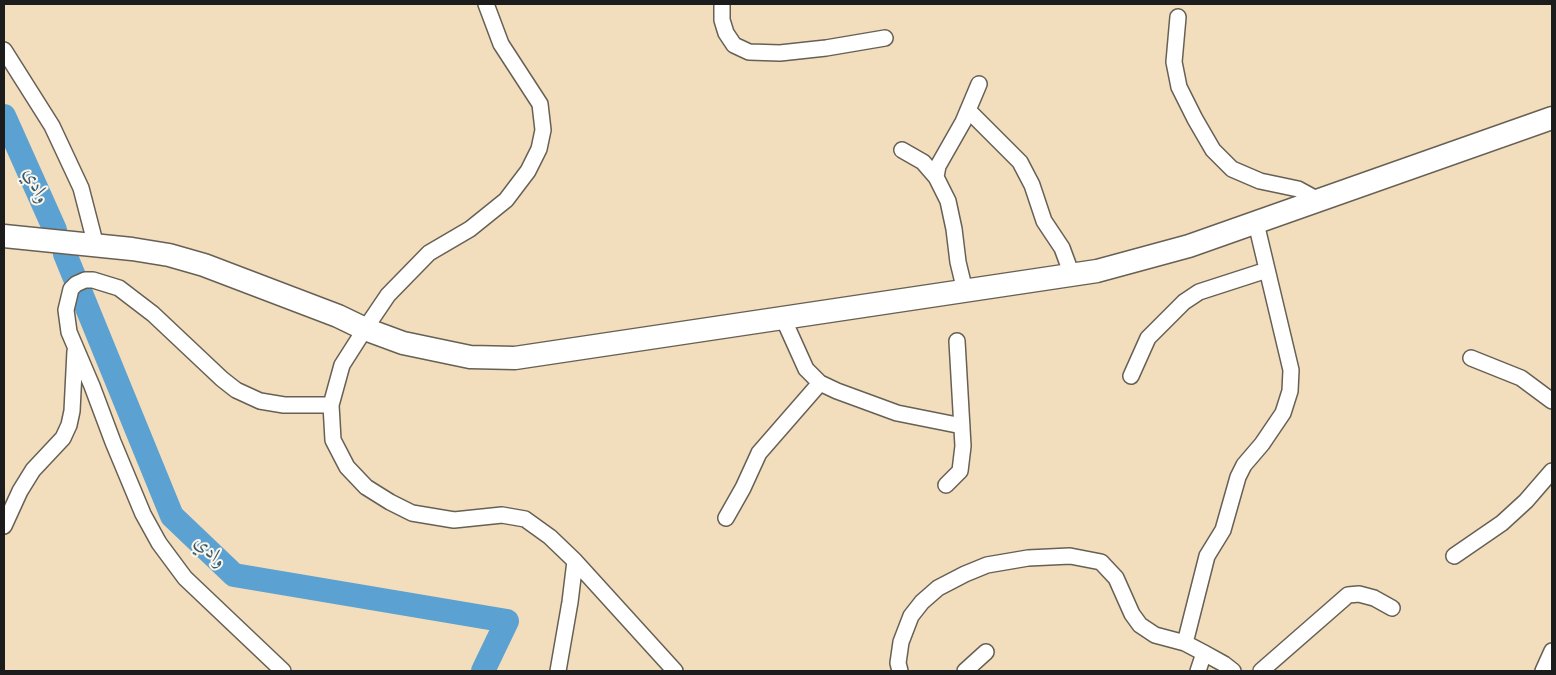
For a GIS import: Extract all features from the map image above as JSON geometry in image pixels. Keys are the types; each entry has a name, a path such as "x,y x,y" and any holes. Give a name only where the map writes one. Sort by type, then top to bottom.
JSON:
{"main road":[{"path":"4,236 169,255 204,265 403,342 470,356 515,358 1097,272 1189,246 1552,118"}],"street":[{"path":"486,4 501,44 540,104 543,130 539,149 528,171 506,200 470,229 430,253 388,296 365,328 342,365 331,405 333,440 347,467 366,487 412,513 454,520 502,515 525,519 550,537 575,561 675,671"},
{"path":"722,4 722,20 726,33 734,45 749,52 780,53 826,48 884,38"},
{"path":"1178,17 1174,62 1179,87 1213,150 1232,168 1260,181 1298,189 1320,201"},
{"path":"4,50 52,126 81,188 96,246"},
{"path":"936,177 938,166 968,110 979,84"},
{"path":"968,110 1020,162 1032,185 1044,221 1062,248 1072,275"},
{"path":"902,150 923,162 936,177 948,201 965,291"},
{"path":"1184,643 1207,556 1223,530 1238,477 1283,413 1290,391 1291,370 1256,223"},
{"path":"1131,376 1148,338 1184,302 1199,292 1267,270"},
{"path":"283,671 185,578 159,543 139,506 69,332 67,321 68,298 71,289 84,280 93,280 119,288 153,314 222,379 236,390 260,401 284,406 331,405"},
{"path":"783,318 806,369 820,383 897,413 962,426"},
{"path":"946,485 960,471 964,446 957,341"},
{"path":"4,526 20,491 33,470 63,438 69,426 72,411 75,346"},
{"path":"1470,358 1521,378 1552,399"},
{"path":"726,518 743,488 759,453 820,383"},
{"path":"1454,556 1502,523 1526,502 1552,471"},
{"path":"900,671 898,663 901,642 911,616 922,602 938,588 986,565 1028,558 1070,556 1101,562 1116,578 1132,614 1140,625 1155,635 1184,643 1234,671"},
{"path":"558,671 575,561"},
{"path":"1261,671 1348,595 1359,594 1374,598 1392,608"},
{"path":"1543,671 1552,651"},
{"path":"965,671 986,652"},
{"path":"1198,671 1204,653"}],"waterway":[{"name":"وادي","path":"4,116 55,230"},
{"name":"وادي","path":"65,254 172,516 234,575 507,621 483,671"}]}
